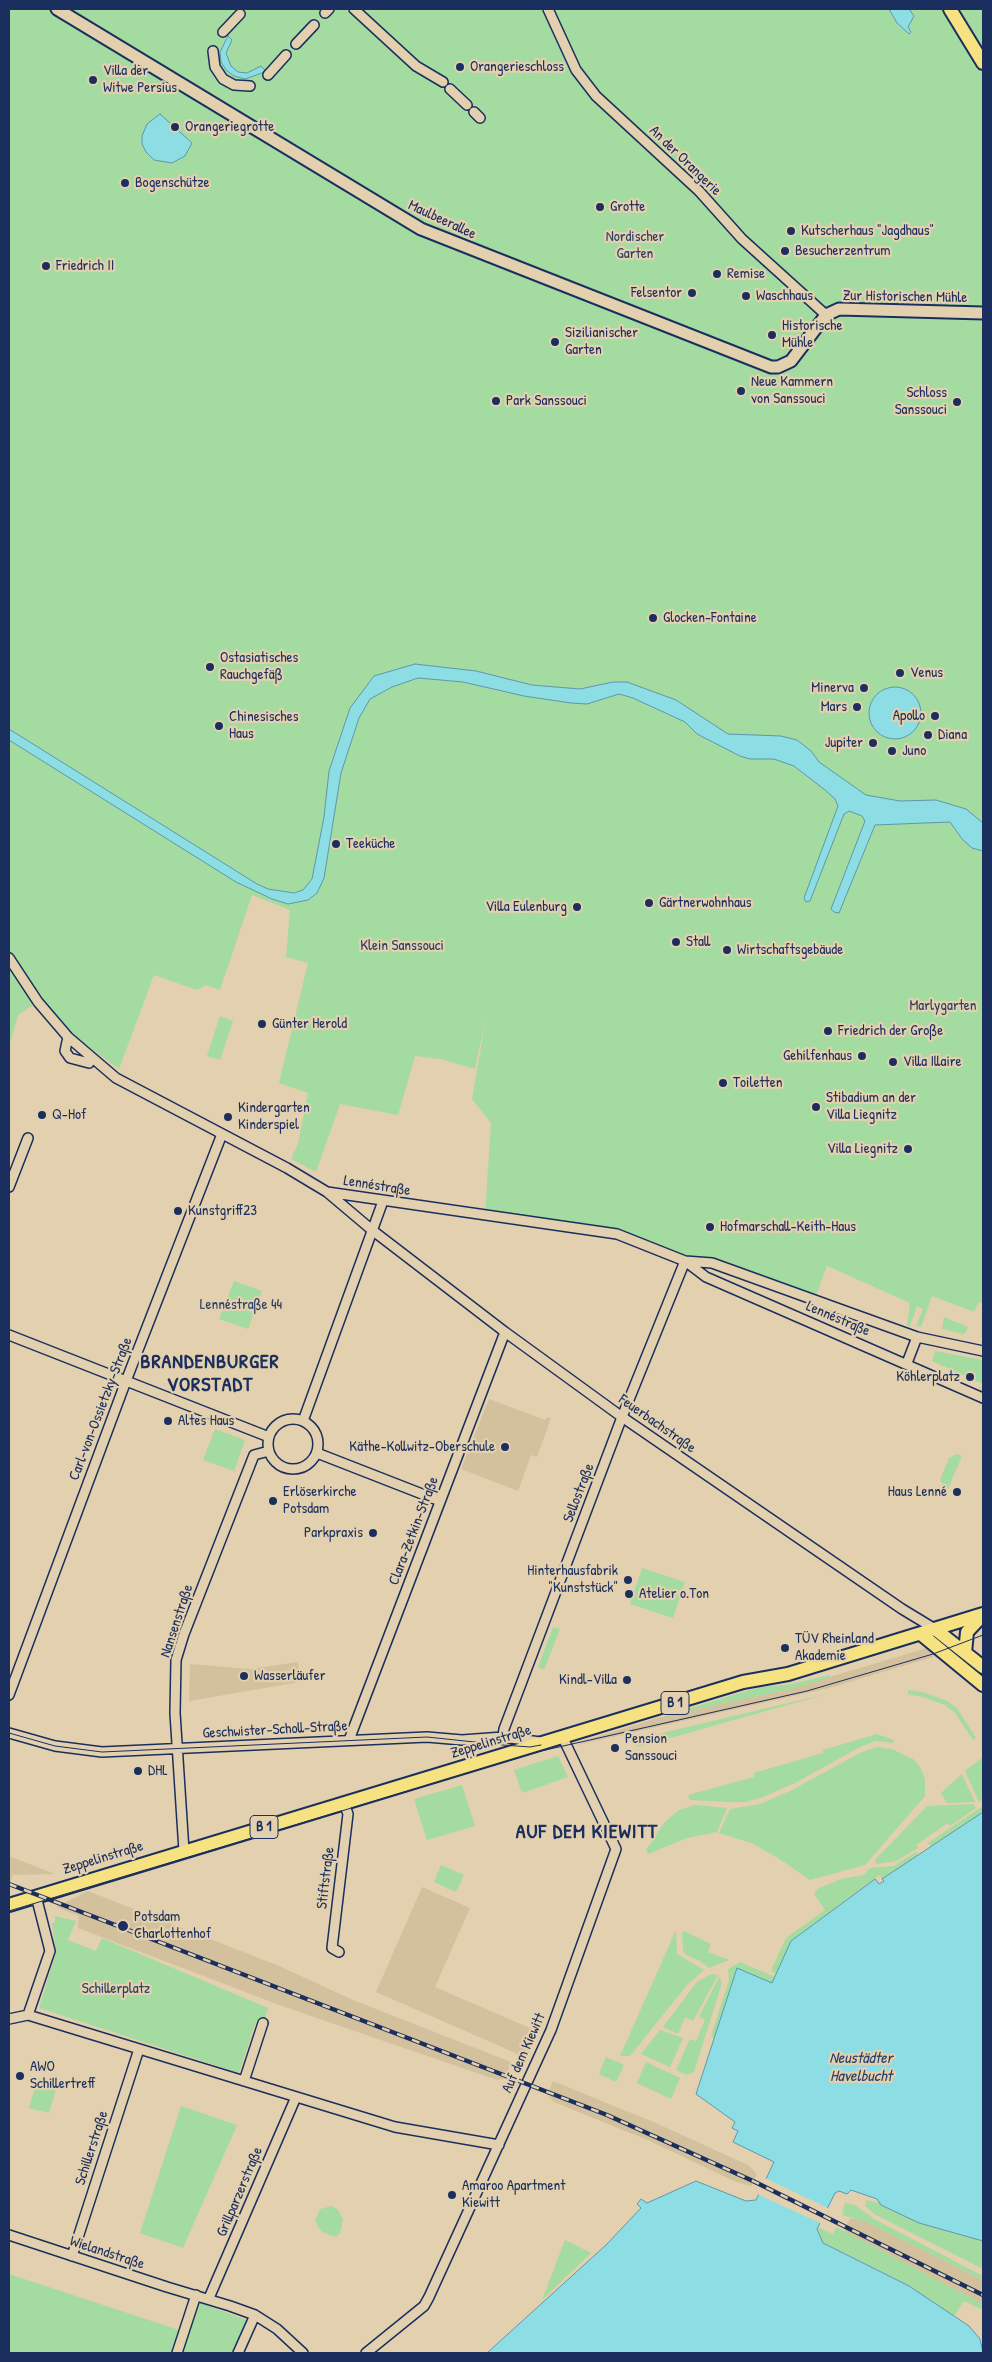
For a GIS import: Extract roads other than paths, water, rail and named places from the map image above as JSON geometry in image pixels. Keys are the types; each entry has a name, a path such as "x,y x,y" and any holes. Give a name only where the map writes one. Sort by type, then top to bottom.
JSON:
{"main road":[{"path":"950,9 983,63"},
{"path":"965,1653 967,1632 983,1614"},
{"name":"Zeppelinstraße","path":"9,1905 743,1682 788,1674 983,1614"},
{"path":"935,1629 983,1667"},
{"path":"921,1634 983,1685"}],"street":[{"name":"Maulbeerallee","path":"57,9 397,216 421,229 472,250 771,367 778,367 791,361 826,315"},
{"path":"354,9 416,66 443,82"},
{"name":"An der Orangerie","path":"548,9 584,84 698,190 742,239 826,315"},
{"path":"223,32 240,14"},
{"path":"296,44 314,25"},
{"path":"211,55 213,70 221,81 231,87 247,89"},
{"path":"268,75 286,55"},
{"path":"450,89 467,105"},
{"name":"Zur Historischen Mühle","path":"826,315 846,308 983,313"},
{"name":"Lennéstraße","path":"9,958 38,1002 89,1064"},
{"name":"Lennéstraße","path":"68,1037 65,1051 70,1058 89,1064 116,1078 287,1168 326,1192 616,1234 685,1261 706,1277 907,1363 983,1398"},
{"name":"Carl-von-Ossietzky-Straße","path":"9,1695 126,1381 222,1134"},
{"path":"9,1187 28,1138"},
{"name":"Feuerbachstraße","path":"326,1192 372,1230 505,1332 622,1417 902,1609 935,1629"},
{"path":"302,1421 383,1201"},
{"name":"Lennéstraße","path":"685,1261 712,1263 917,1337 983,1351"},
{"name":"Sellostraße","path":"503,1737 504,1729 622,1417 685,1261"},
{"name":"Clara-Zetkin-Straße","path":"349,1740 505,1332"},
{"path":"9,1335 269,1437"},
{"path":"907,1363 917,1337"},
{"path":"294,1419 302,1421 314,1431 318,1446 317,1453 307,1465 292,1469 278,1464 269,1451 269,1437 279,1424 294,1419"},
{"name":"Nansenstraße","path":"184,1851 174,1682 176,1660 184,1634 254,1455 269,1451"},
{"path":"317,1453 440,1501"},
{"name":"Geschwister-Scholl-Straße","path":"9,1733 38,1742 80,1750 125,1752 427,1737 462,1740 503,1737 544,1743"},
{"name":"Auf dem Kiewitt","path":"366,2353 424,2306 551,2030 616,1849 563,1738"},
{"name":"Stiftstraße","path":"339,1952 332,1948 348,1814 344,1803"},
{"path":"28,2015 50,1951 36,1896"},
{"path":"9,2019 28,2015 395,2126 499,2145"},
{"path":"244,2080 263,2023"},
{"name":"Schillerstraße","path":"72,2256 139,2049"},
{"name":"Grillparzerstraße","path":"209,2298 296,2097"},
{"name":"Wielandstraße","path":"9,2235 167,2287 209,2298 255,2316 277,2329 303,2353"},
{"path":"177,2353 196,2294"},
{"path":"238,2353 255,2316"}],"water":[{"path":"889,9 909,9 914,16 908,27 911,32 909,34 897,23"},
{"path":"228,36 232,40 226,53 231,66 238,72 247,73 261,66 265,70 262,73 245,79 234,76 226,70 221,62 220,52"},
{"path":"160,114 192,143 185,156 172,163 154,160 146,152 142,144 142,136 147,124"},
{"path":"415,664 476,671 532,685 580,689 613,682 627,682 676,700 728,734 781,736 797,740 811,751 819,762 866,795 900,801 936,800 966,809 983,823 983,851 972,848 962,839 950,822 875,825 839,913 834,912 831,909 865,821 862,816 849,811 844,814 810,901 806,902 804,898 838,806 835,799 794,766 774,759 750,759 740,756 697,734 685,722 633,698 619,694 587,704 571,703 524,696 463,682 418,678 392,687 370,699 359,718 341,773 324,878 317,893 308,900 288,904 272,899 236,882 9,740 9,729 257,884 268,889 294,893 303,890 312,879 324,817 329,771 350,708 374,676"},
{"path":"895,687 905,689 913,695 919,703 921,713 919,723 913,731 905,737 895,739 885,737 877,731 871,723 869,713 871,703 877,695 885,689"},
{"name":"Neustädter Havelbucht","path":"983,1812 983,2241 919,2223 881,2205 877,2199 851,2190 847,2194 839,2191 835,2193 817,2229 823,2243 909,2286 969,2326 980,2339 983,2353 487,2353 606,2245 641,2208 637,2204 641,2199 647,2203 696,2181 746,2201 756,2200 774,2162 733,2142 738,2131 732,2128 735,2122 696,2094 737,1968 772,1983 791,1941 875,1879 879,1884 884,1881 882,1879"}],"tram line":[{"path":"9,1911 541,1751 807,1691 933,1654 983,1635"},
{"path":"9,1733 55,1746 102,1752 427,1737 530,1747 541,1745"}],"railway":[{"path":"9,1884 607,2115 753,2181 983,2295"}],"place":[{"name":"Orangerieschloss","path":"460,67"},
{"name":"Villa der Witwe Persius","path":"93,80"},
{"name":"Orangeriegrotte","path":"175,127"},
{"name":"Bogenschütze","path":"125,183"},
{"name":"Grotte","path":"600,207"},
{"name":"Kutscherhaus \"Jagdhaus\"","path":"791,231"},
{"name":"Besucherzentrum","path":"785,251"},
{"name":"Friedrich II","path":"46,266"},
{"name":"Remise","path":"717,274"},
{"name":"Felsentor","path":"692,293"},
{"name":"Waschhaus","path":"746,296"},
{"name":"Historische Mühle","path":"772,335"},
{"name":"Sizilianischer Garten","path":"555,342"},
{"name":"Neue Kammern von Sanssouci","path":"741,391"},
{"name":"Park Sanssouci","path":"496,401"},
{"name":"Schloss Sanssouci","path":"957,402"},
{"name":"Glocken-Fontaine","path":"653,618"},
{"name":"Ostasiatisches Rauchgefäß","path":"210,667"},
{"name":"Venus","path":"900,673"},
{"name":"Minerva","path":"864,688"},
{"name":"Mars","path":"857,707"},
{"name":"Apollo","path":"935,716"},
{"name":"Chinesisches Haus","path":"219,726"},
{"name":"Diana","path":"928,735"},
{"name":"Jupiter","path":"873,743"},
{"name":"Juno","path":"892,751"},
{"name":"Teeküche","path":"336,844"},
{"name":"Gärtnerwohnhaus","path":"649,903"},
{"name":"Villa Eulenburg","path":"577,907"},
{"name":"Stall","path":"676,942"},
{"name":"Wirtschaftsgebäude","path":"727,950"},
{"name":"Günter Herold","path":"262,1024"},
{"name":"Friedrich der Große","path":"828,1031"},
{"name":"Gehilfenhaus","path":"862,1056"},
{"name":"Villa Illaire","path":"893,1062"},
{"name":"Toiletten","path":"723,1083"},
{"name":"Stibadium an der Villa Liegnitz","path":"816,1107"},
{"name":"Q-Hof","path":"42,1115"},
{"name":"Kindergarten Kinderspiel","path":"228,1117"},
{"name":"Villa Liegnitz","path":"908,1149"},
{"name":"Kunstgriff23","path":"178,1211"},
{"name":"Hofmarschall-Keith-Haus","path":"710,1227"},
{"name":"Köhlerplatz","path":"970,1377"},
{"name":"Altes Haus","path":"168,1421"},
{"name":"Käthe-Kollwitz-Oberschule","path":"505,1447"},
{"name":"Haus Lenné","path":"957,1492"},
{"name":"Erlöserkirche Potsdam","path":"273,1501"},
{"name":"Parkpraxis","path":"373,1533"},
{"name":"Hinterhausfabrik \"Kunststück\"","path":"628,1580"},
{"name":"Atelier o.Ton","path":"629,1594"},
{"name":"TÜV Rheinland Akademie","path":"785,1648"},
{"name":"Wasserläufer","path":"244,1676"},
{"name":"Kindl-Villa","path":"627,1680"},
{"name":"Pension Sanssouci","path":"615,1748"},
{"name":"DHL","path":"138,1771"},
{"name":"Potsdam Charlottenhof","path":"123,1926"},
{"name":"AWO Schillertreff","path":"20,2076"},
{"name":"Amaroo Apartment Kiewitt","path":"452,2195"}],"district":[{"name":"BRANDENBURGER VORSTADT","path":"210,1374"},
{"name":"AUF DEM KIEWITT","path":"587,1833"}],"park label":[{"name":"Nordischer Garten","path":"635,246"},
{"name":"Klein Sanssouci","path":"402,946"},
{"name":"Marlygarten","path":"943,1006"},
{"name":"Lennéstraße 44","path":"241,1305"},
{"name":"Schillerplatz","path":"116,1989"}]}
